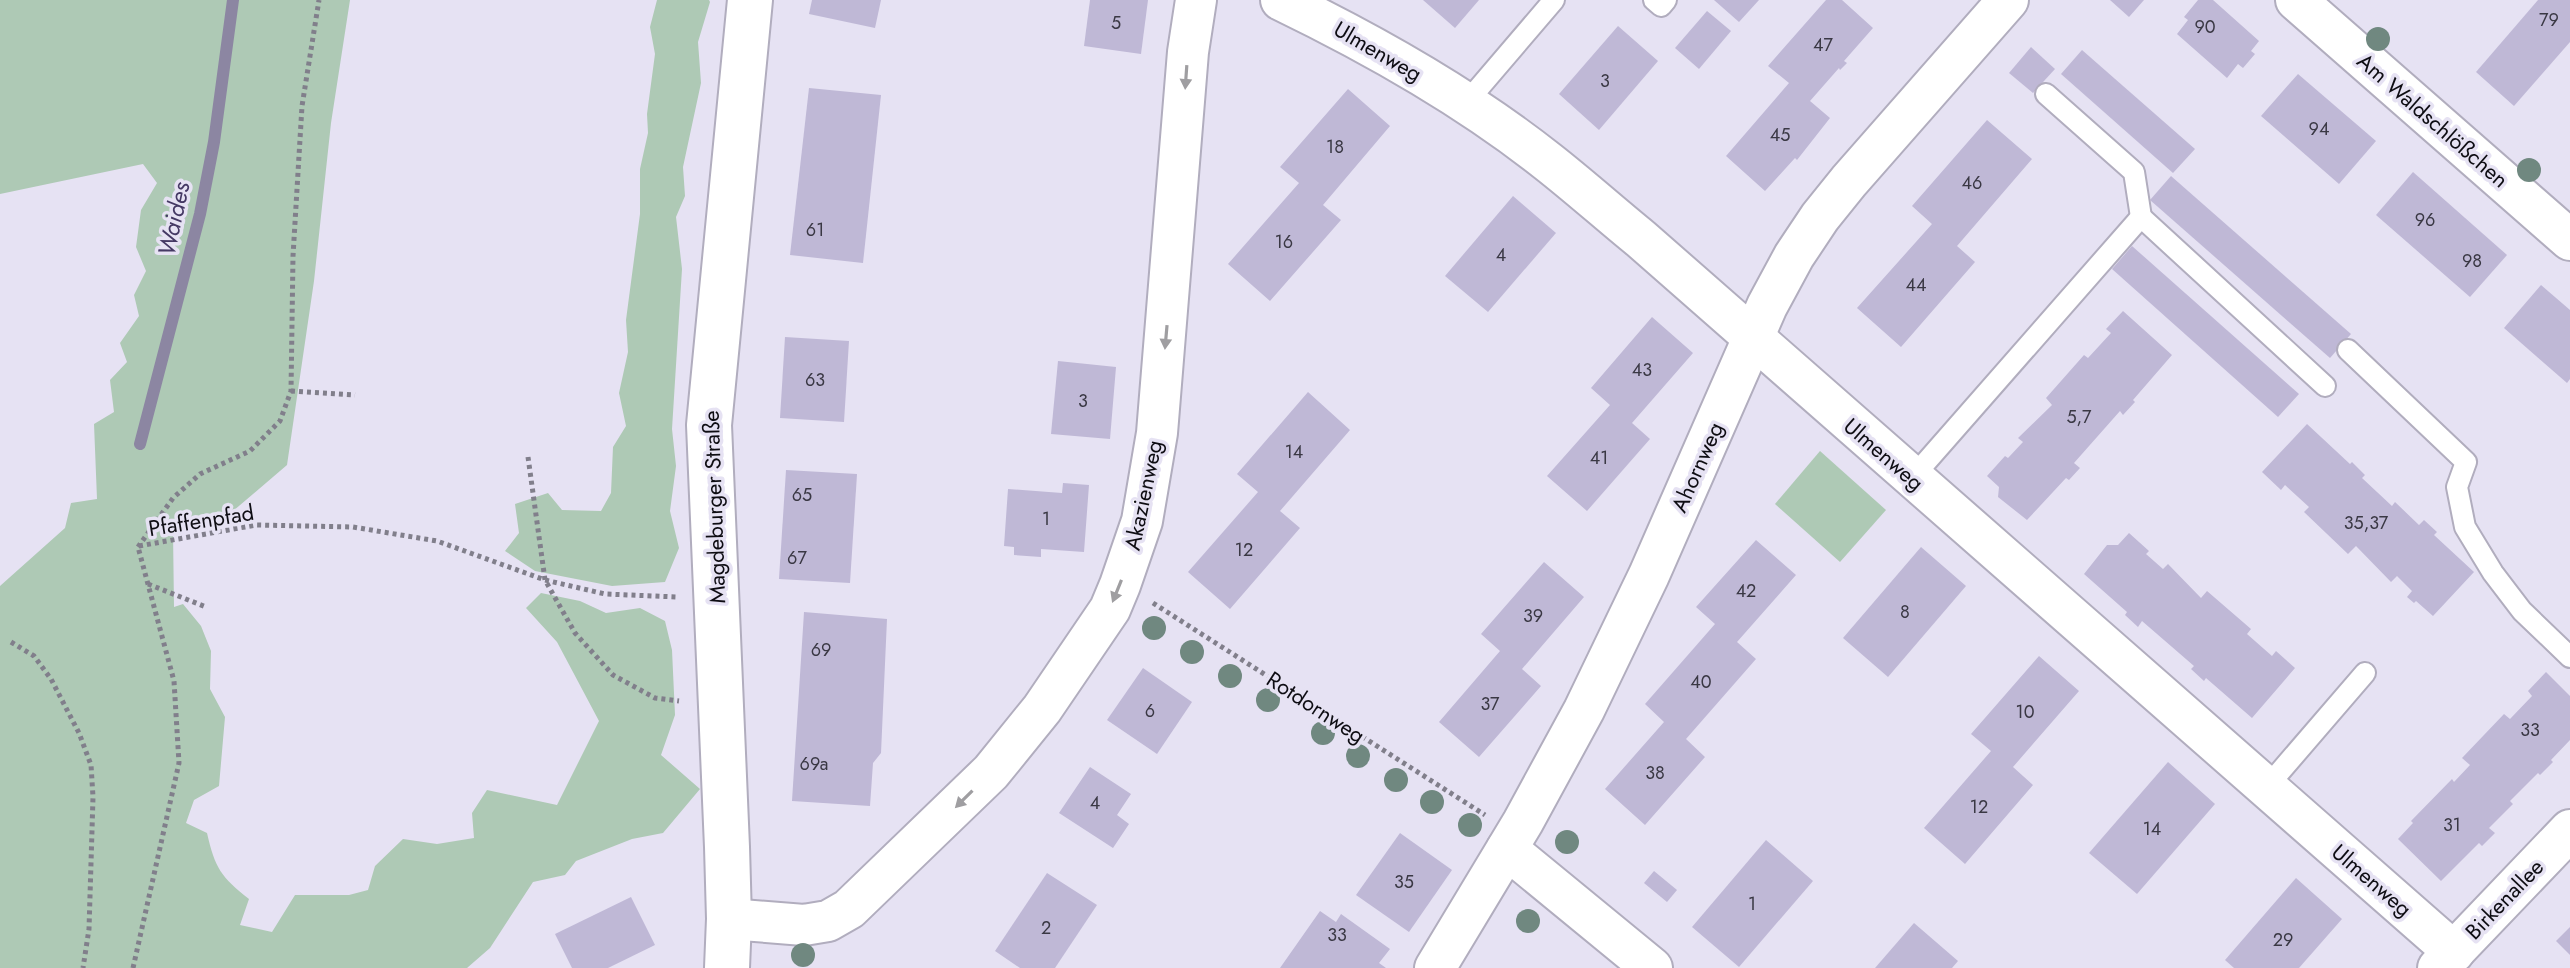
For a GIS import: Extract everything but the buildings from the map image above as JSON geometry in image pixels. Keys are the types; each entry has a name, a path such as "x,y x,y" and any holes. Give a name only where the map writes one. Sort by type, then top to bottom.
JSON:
{"main road":[{"name":"Magdeburger Straße","path":"727,968 729,919 709,425 750,0"}],"street":[{"name":"Akazienweg","path":"729,919 804,925 828,921 849,909 991,772 1042,709 1110,609 1142,521 1157,433 1188,52 1196,0"},
{"name":"Ulmenweg","path":"1281,0 1335,26 1466,103 1545,159 1641,239 2266,788 2446,960"},
{"name":"Ahornweg","path":"1435,968 1501,835 1584,710 1794,256 1820,217 2008,0"},
{"name":"Am Waldschlößchen","path":"2296,0 2570,240"},
{"name":"Birkenallee","path":"2446,960 2570,830"},
{"path":"1501,835 1652,968"}],"lane":[{"path":"1466,103 1554,0"},
{"path":"1654,0 1661,6 1666,0"},
{"path":"2046,94 2134,172 2141,217 2325,386"},
{"path":"1912,478 2141,217"},
{"path":"2348,350 2466,462 2457,487 2465,527 2493,573 2522,611 2570,657"},
{"path":"2266,788 2365,673"}],"path":[{"name":"Pfaffenpfad","path":"138,547 173,498 200,474 250,451 280,421 291,391 293,256 302,106 319,0"},
{"path":"291,391 355,395"},
{"path":"528,457 545,580 575,633 613,675 655,698 688,702"},
{"name":"Pfaffenpfad","path":"138,547 256,525 353,527 437,541 545,580 605,594 664,597"},
{"path":"133,968 179,763 174,681 138,547"},
{"path":"148,584 206,607"},
{"name":"Rotdornweg","path":"1140,595 1501,835"},
{"path":"11,642 34,656 51,679 79,733 91,765 89,929 83,968"}],"green space":[{"path":"0,0 350,0 287,465 226,517 173,532 174,607 183,604 201,626 211,651 210,689 225,717 219,786 194,800 186,823 207,833 220,871 249,899 240,925 272,932 295,895 349,895 368,890 375,866 403,839 437,844 474,838 472,813 487,790 557,805 599,721 557,642 526,608 541,593 580,601 606,613 640,608 665,621 672,650 675,715 661,755 700,789 663,833 632,839 576,861 565,875 533,882 490,948 467,968 0,968 0,586 65,528 71,503 97,499 94,424 114,412 110,380 127,362 120,343 139,316 134,295 146,271 136,247 141,210 157,183 143,164 0,194"},
{"path":"657,0 710,2 698,42 701,83 683,167 685,196 676,217 682,269 672,429 676,466 670,511 679,548 665,582 612,586 535,571 505,551 519,533 515,504 548,493 562,510 601,511 611,493 613,447 626,426 619,393 628,352 626,320 640,214 640,169 648,133 647,114 655,54 650,27"},
{"path":"1820,451 1886,510 1840,562 1775,504"}],"waterway":[{"name":"Waides","path":"140,444 200,214 214,142 233,0"}]}
